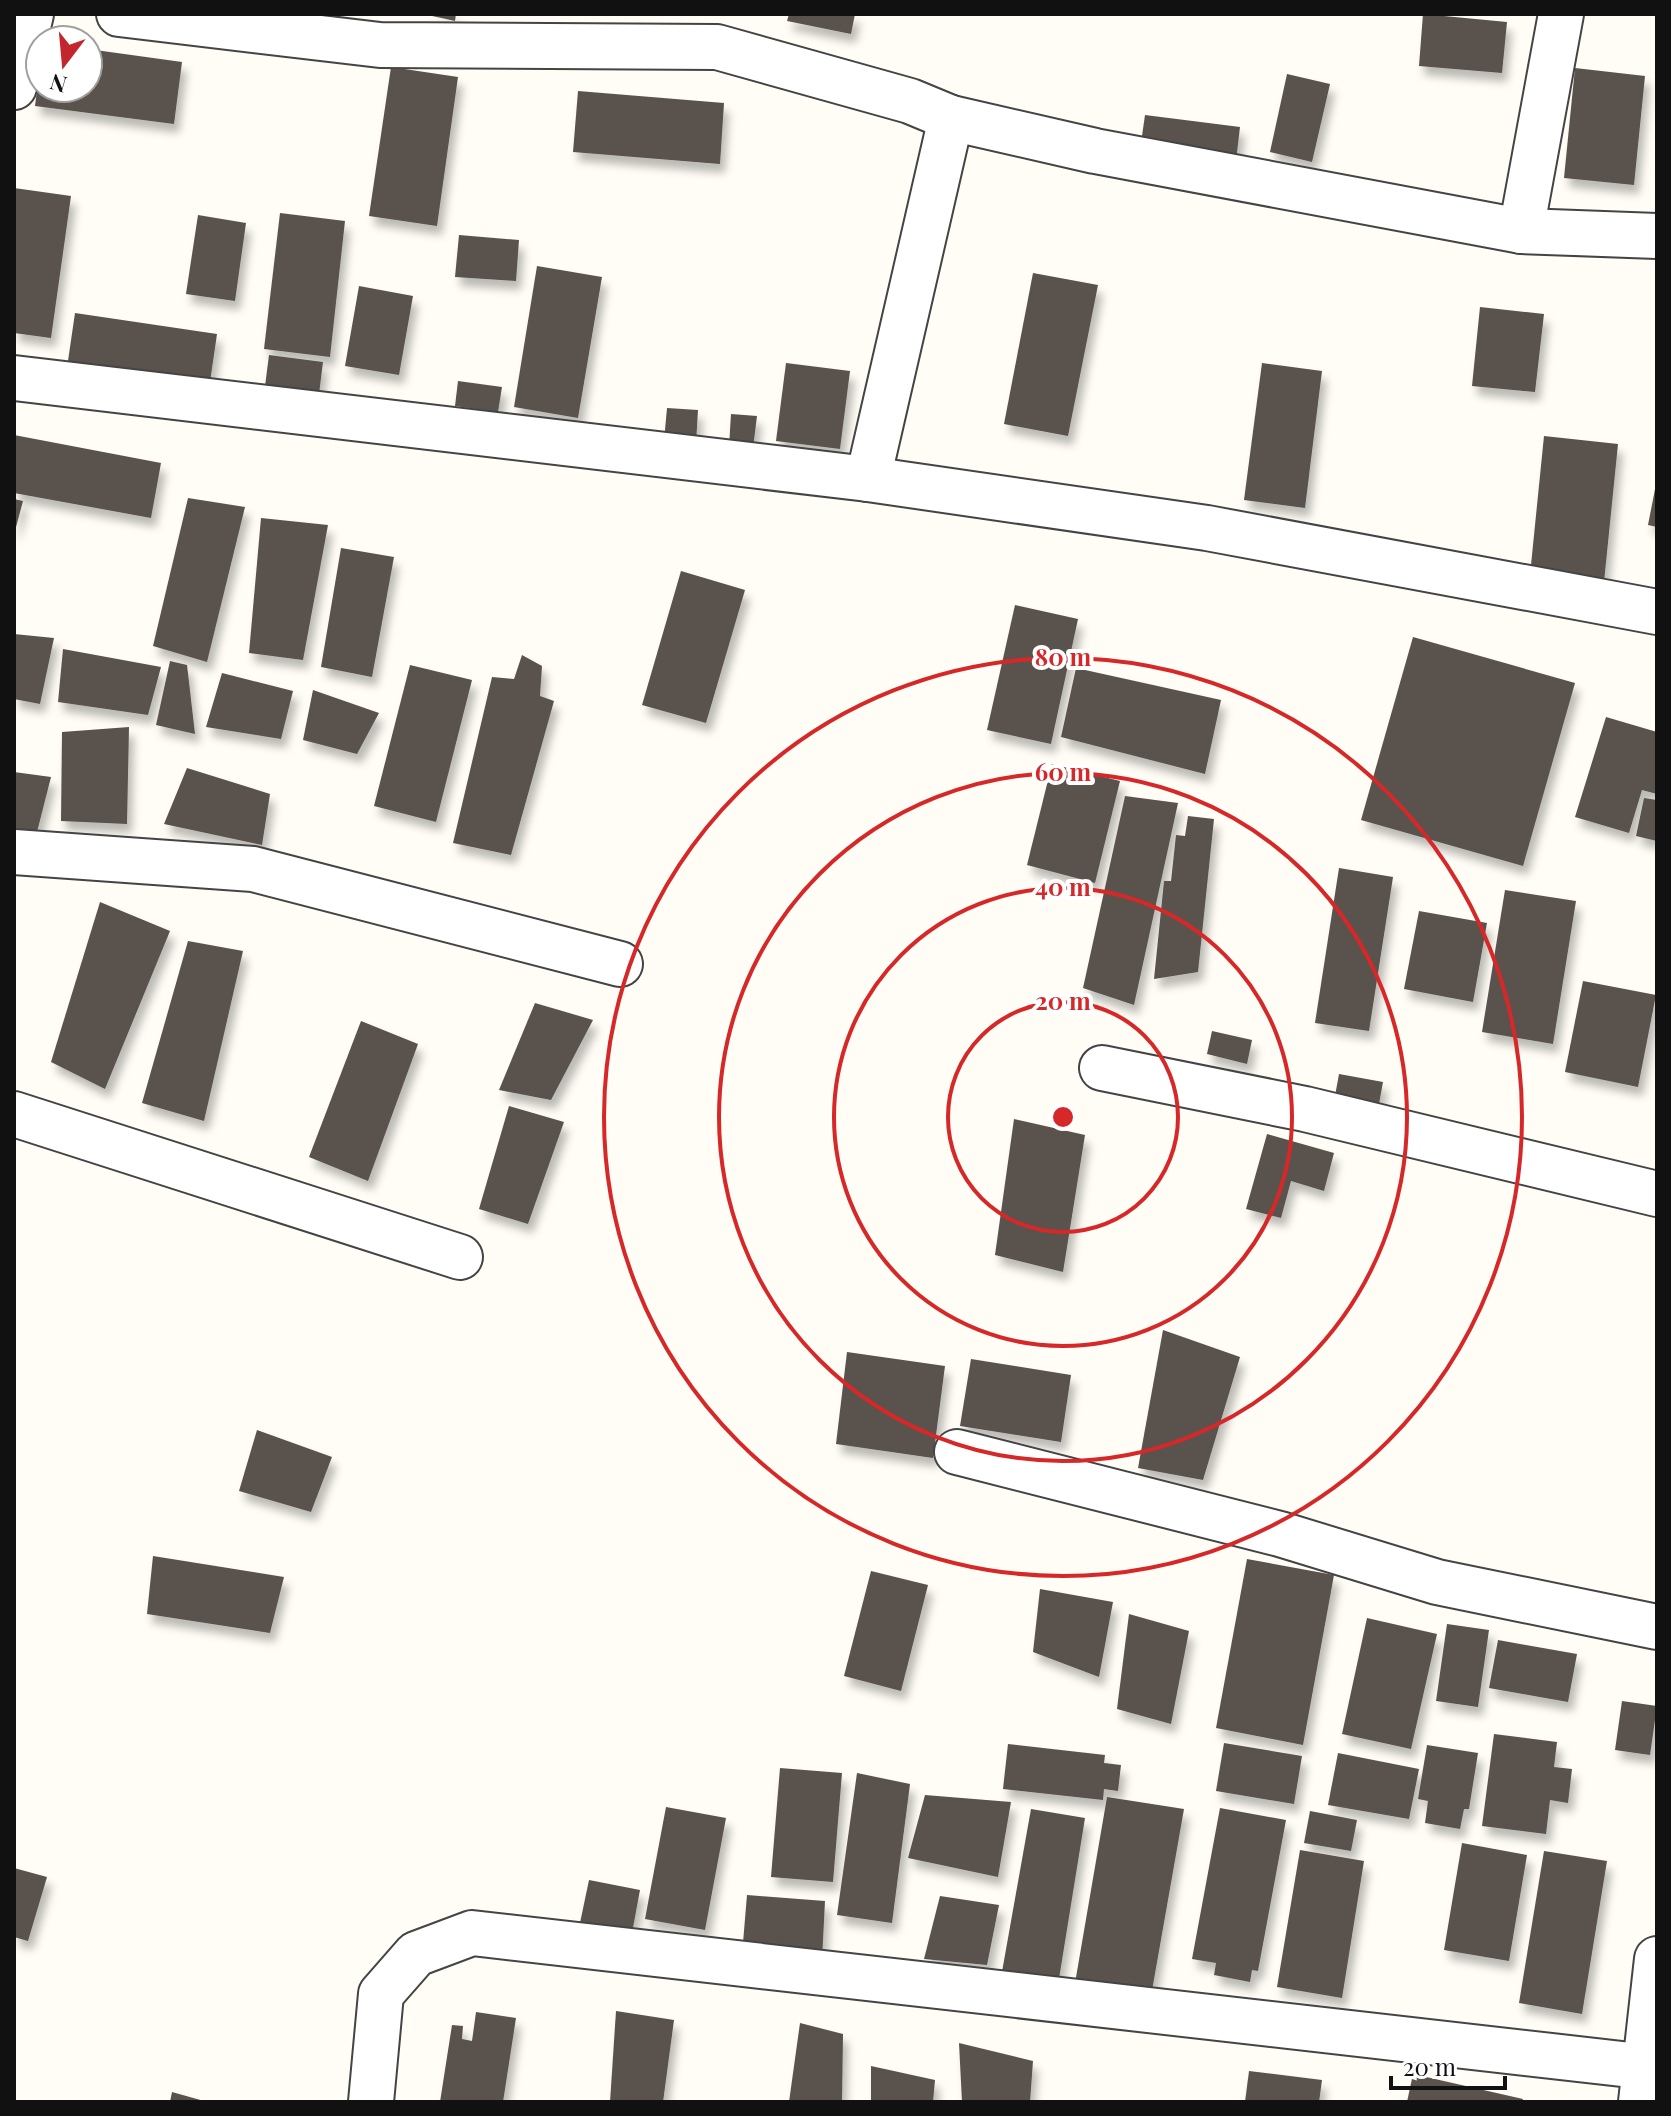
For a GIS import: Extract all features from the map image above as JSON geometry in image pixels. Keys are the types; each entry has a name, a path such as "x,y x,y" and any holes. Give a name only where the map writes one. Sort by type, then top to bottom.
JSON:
{"street":[{"path":"14,87 31,14"},
{"path":"119,14 383,30 723,30 951,118 1095,151 1521,231 1657,236"},
{"path":"1521,231 1561,14"},
{"path":"868,479 951,118"},
{"path":"14,378 868,479 1207,528 1657,612"},
{"path":"14,852 253,869 620,964"},
{"path":"1102,1068 1305,1109 1657,1194"},
{"path":"14,1114 460,1257"},
{"path":"957,1452 1280,1534 1437,1582 1657,1627"},
{"path":"371,2102 381,1994 416,1954 472,1933 1647,2078 1657,1959"}],"building":[{"path":"423,14 456,14 455,21"},
{"path":"789,14 855,14 851,34 787,21"},
{"path":"1423,14 1507,22 1502,73 1419,66"},
{"path":"104,51 182,62 174,124 35,106 104,104"},
{"path":"391,67 458,77 437,226 369,216"},
{"path":"1575,68 1645,76 1634,185 1564,178"},
{"path":"1287,74 1330,84 1312,162 1270,152"},
{"path":"578,91 724,103 720,164 573,152"},
{"path":"1145,115 1240,127 1236,161 1140,150"},
{"path":"14,188 71,196 51,338 14,333"},
{"path":"280,213 345,221 330,357 264,349"},
{"path":"198,215 246,223 235,301 186,294"},
{"path":"459,235 519,240 516,281 455,277"},
{"path":"537,266 602,277 578,418 514,407"},
{"path":"1033,273 1098,285 1068,436 1004,424"},
{"path":"359,286 413,296 399,375 345,366"},
{"path":"1480,307 1544,314 1535,392 1472,386"},
{"path":"75,313 217,334 210,382 68,361"},
{"path":"269,355 323,362 318,402 264,394"},
{"path":"786,363 850,371 840,449 776,441"},
{"path":"1262,363 1322,371 1305,508 1244,500"},
{"path":"458,381 502,387 498,412 455,406"},
{"path":"667,408 698,410 696,443 664,441"},
{"path":"731,414 757,416 753,448 729,447"},
{"path":"14,435 161,463 151,518 14,493"},
{"path":"1544,436 1618,444 1604,582 1530,575"},
{"path":"1657,484 1657,527 1648,525"},
{"path":"188,498 245,507 207,662 153,646"},
{"path":"14,499 23,501 15,531 14,531"},
{"path":"261,518 328,525 303,660 249,653"},
{"path":"341,548 394,557 372,677 321,667"},
{"path":"681,571 745,590 706,723 642,705"},
{"path":"1015,605 1078,619 1051,744 987,730"},
{"path":"14,634 54,638 40,704 14,699"},
{"path":"1413,637 1575,683 1523,866 1361,820"},
{"path":"63,649 161,667 148,715 58,702"},
{"path":"522,655 542,666 540,696 554,701 511,855 453,843 492,677 514,679"},
{"path":"170,661 187,665 195,734 156,725"},
{"path":"410,665 472,680 436,822 374,806"},
{"path":"1076,668 1221,700 1205,774 1061,737"},
{"path":"222,673 293,691 281,739 206,727"},
{"path":"313,690 379,713 357,754 303,740"},
{"path":"1606,717 1657,732 1657,794 1642,790 1629,833 1575,817"},
{"path":"129,727 127,824 61,821 62,732"},
{"path":"1052,764 1120,781 1095,883 1027,865"},
{"path":"187,768 270,794 262,845 164,824"},
{"path":"14,772 51,777 37,832 14,829"},
{"path":"1125,796 1178,803 1134,1005 1083,988"},
{"path":"1644,798 1657,800 1657,841 1636,836"},
{"path":"1188,816 1214,819 1198,972 1154,979 1164,881 1171,881 1176,835 1185,836"},
{"path":"1339,868 1393,877 1369,1031 1315,1023"},
{"path":"1505,890 1576,901 1553,1044 1482,1032"},
{"path":"100,902 170,931 105,1089 51,1062"},
{"path":"1419,911 1487,923 1473,1002 1404,989"},
{"path":"188,941 243,951 204,1121 142,1103"},
{"path":"1583,981 1656,995 1638,1087 1565,1072"},
{"path":"535,1003 593,1020 551,1100 499,1090"},
{"path":"361,1021 418,1044 368,1181 309,1157"},
{"path":"1212,1031 1252,1040 1247,1064 1207,1054"},
{"path":"1339,1074 1383,1082 1377,1115 1333,1107"},
{"path":"509,1106 564,1122 528,1224 479,1209"},
{"path":"1014,1119 1085,1135 1063,1272 995,1255"},
{"path":"1267,1134 1334,1153 1324,1191 1291,1181 1281,1218 1246,1209"},
{"path":"1163,1330 1240,1357 1203,1480 1138,1468"},
{"path":"847,1352 945,1366 933,1458 836,1444"},
{"path":"971,1359 1071,1375 1061,1442 960,1426"},
{"path":"257,1430 332,1457 311,1512 239,1491"},
{"path":"153,1556 284,1577 270,1633 147,1614"},
{"path":"1247,1559 1334,1575 1303,1745 1216,1728"},
{"path":"871,1571 928,1585 901,1691 844,1676"},
{"path":"1040,1589 1113,1602 1099,1677 1033,1652"},
{"path":"1129,1614 1189,1631 1171,1724 1117,1709"},
{"path":"1367,1618 1437,1634 1411,1749 1342,1734"},
{"path":"1447,1624 1489,1630 1478,1707 1436,1701"},
{"path":"1498,1640 1577,1654 1568,1702 1489,1688"},
{"path":"1622,1701 1657,1706 1650,1755 1615,1750"},
{"path":"1494,1734 1557,1742 1554,1767 1572,1769 1568,1803 1550,1800 1546,1834 1482,1826"},
{"path":"1224,1743 1302,1756 1294,1804 1216,1791"},
{"path":"1008,1744 1105,1755 1104,1763 1121,1765 1118,1791 1104,1789 1103,1800 1003,1789"},
{"path":"1427,1745 1478,1753 1469,1809 1464,1809 1460,1829 1425,1823 1428,1801 1418,1799"},
{"path":"1338,1753 1419,1769 1409,1819 1328,1805"},
{"path":"780,1768 842,1773 833,1882 771,1877"},
{"path":"857,1773 910,1784 892,1923 837,1915"},
{"path":"925,1795 1011,1802 998,1877 908,1858"},
{"path":"1107,1797 1184,1809 1150,2002 1074,1989"},
{"path":"666,1807 726,1818 705,1930 645,1919"},
{"path":"1220,1808 1286,1820 1258,1971 1252,1970 1250,1982 1214,1975 1216,1963 1192,1959"},
{"path":"1031,1809 1085,1818 1058,1985 1000,1983"},
{"path":"1310,1811 1357,1820 1351,1851 1304,1843"},
{"path":"1462,1843 1527,1855 1509,1961 1444,1950"},
{"path":"1300,1850 1364,1861 1342,1998 1277,1987"},
{"path":"1544,1851 1607,1861 1582,2014 1519,2003"},
{"path":"14,1868 47,1877 28,1941 14,1937"},
{"path":"589,1880 640,1890 632,1933 580,1923"},
{"path":"747,1895 825,1901 822,1960 742,1955"},
{"path":"940,1896 999,1905 987,1965 924,1959"},
{"path":"616,2011 674,2020 663,2102 610,2102"},
{"path":"476,2012 516,2018 503,2102 440,2102 452,2025 463,2026 462,2039 472,2041"},
{"path":"800,2023 843,2034 842,2102 789,2102"},
{"path":"959,2043 1033,2061 1030,2102 962,2102"},
{"path":"871,2066 935,2080 933,2102 871,2102"},
{"path":"1249,2071 1322,2080 1319,2102 1245,2102"},
{"path":"1413,2074 1523,2099 1522,2102 1407,2102"},
{"path":"172,2092 204,2101 204,2102 170,2102"}]}
